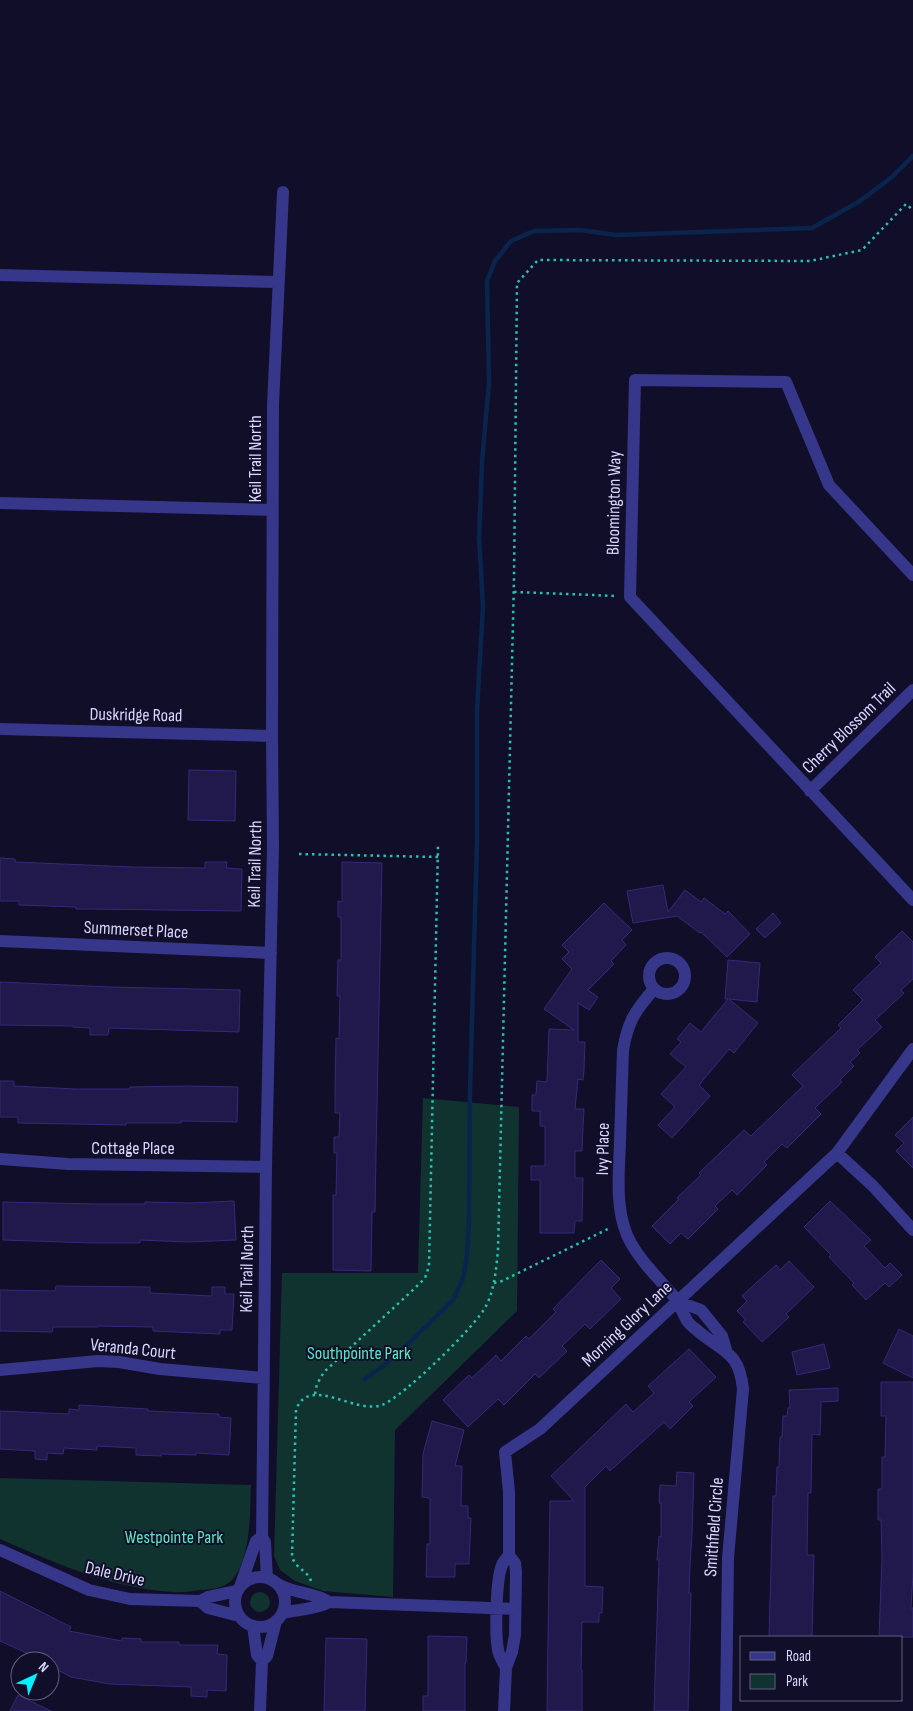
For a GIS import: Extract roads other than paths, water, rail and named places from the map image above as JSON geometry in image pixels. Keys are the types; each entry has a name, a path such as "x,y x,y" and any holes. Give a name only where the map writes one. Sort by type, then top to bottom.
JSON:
{"street":[{"name":"Keil Trail North","path":"272,1580 265,1542 262,1537 263,1378 273,846 272,405 283,192"},
{"path":"0,275 278,282"},
{"name":"Bloomington Way","path":"810,791 630,597 635,380 786,382 829,485 913,575"},
{"path":"0,503 272,510"},
{"name":"Cherry Blossom Trail","path":"810,791 913,690"},
{"name":"Duskridge Road","path":"0,729 272,736"},
{"path":"810,791 913,900"},
{"name":"Summerset Place","path":"0,941 271,954"},
{"name":"Ivy Place","path":"654,989 632,1016 626,1032 623,1050 619,1177 620,1209 622,1222 628,1236 644,1261 677,1301"},
{"name":"Morning Glory Lane","path":"506,1668 498,1651 497,1608 498,1582 501,1568 509,1554 509,1492 505,1452 540,1429 838,1153 913,1049"},
{"path":"838,1153 873,1186 913,1230"},
{"name":"Cottage Place","path":"0,1159 68,1164 266,1167"},
{"name":"Smithfield Circle","path":"677,1301 701,1310 722,1336 726,1350 737,1366 742,1378 743,1389 728,1558 726,1711"},
{"name":"Veranda Court","path":"0,1370 98,1361 119,1362 160,1369 263,1378"},
{"path":"262,1537 256,1541 234,1600 239,1616 245,1623 253,1626 261,1628 269,1626 279,1617 297,1609 320,1606 329,1602 515,1609"},
{"name":"Dale Drive","path":"0,1550 89,1590 130,1600 200,1602 208,1597 239,1588"},
{"path":"504,1711 506,1668 512,1652 515,1609 516,1572 509,1554"},
{"path":"239,1588 253,1577 272,1580 291,1590 321,1597 329,1602"},
{"path":"262,1661 267,1656 279,1617 285,1606 285,1597 282,1590 272,1580"},
{"name":"Dale Drive","path":"200,1602 208,1608 239,1616"},
{"path":"253,1626 257,1655 262,1661 260,1711"}],"waterway":[{"path":"365,1379 409,1343 453,1300 463,1279 467,1255 477,841 477,710 483,606 479,538 482,462 489,382 487,281 495,261 511,241 534,231 580,230 616,235 812,228 860,201 892,177 913,156"}],"park label":[{"name":"Southpointe Park","path":"359,1353"},
{"name":"Westpointe Park","path":"174,1537"}]}
